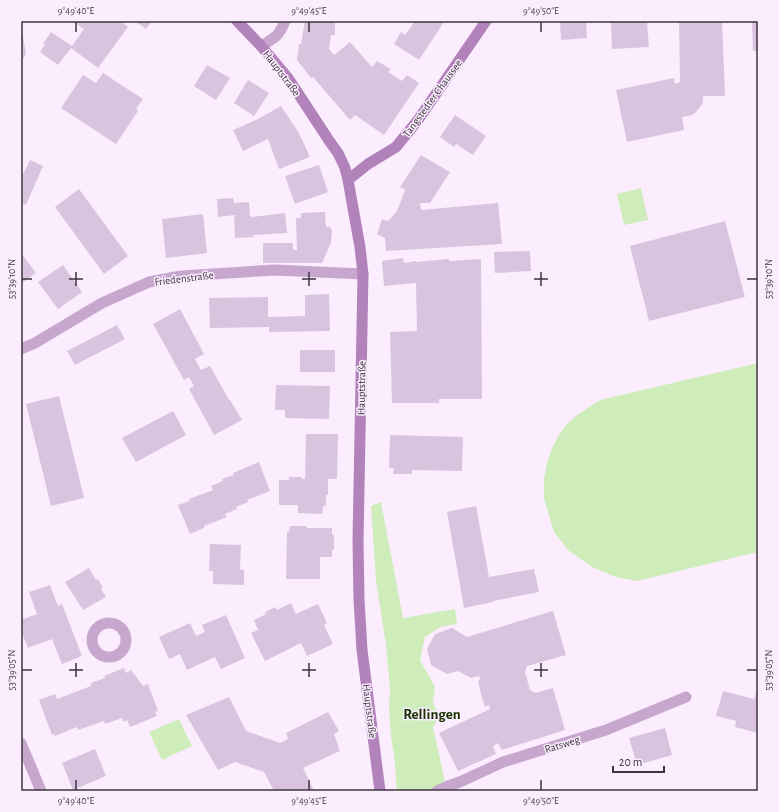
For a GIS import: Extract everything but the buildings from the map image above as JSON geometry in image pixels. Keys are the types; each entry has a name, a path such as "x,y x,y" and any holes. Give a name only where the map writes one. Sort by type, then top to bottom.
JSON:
{"main road":[{"name":"Hauptstraße","path":"237,21 261,46 288,78 338,153 345,168 348,180 360,247 363,274 358,541 359,599 364,665 380,791"},
{"name":"Tangstedter Chaussee","path":"348,180 368,164 396,147 418,120 486,21"}],"street":[{"path":"261,46 274,39 281,31 285,21"},
{"name":"Friedenstraße","path":"21,349 35,343 102,303 149,282 181,276 274,270 363,274"},
{"name":"Ratsweg","path":"438,791 446,786 462,781 504,762 606,730 686,697"},
{"path":"21,743 41,791"}],"green space":[{"path":"641,188 648,220 624,225 617,194"},
{"path":"758,363 758,552 637,581 616,577 592,567 569,551 554,532 544,499 544,479 547,463 552,448 567,424 577,415 600,400"},
{"path":"381,502 403,618 455,609 457,624 440,627 425,637 420,660 435,687 433,703 438,719 433,727 446,787 437,791 397,791 391,737 389,708 390,690 386,645 376,581 371,506"},
{"path":"179,719 192,746 162,760 149,732"}],"district":[{"name":"Rellingen","path":"432,714"}]}
